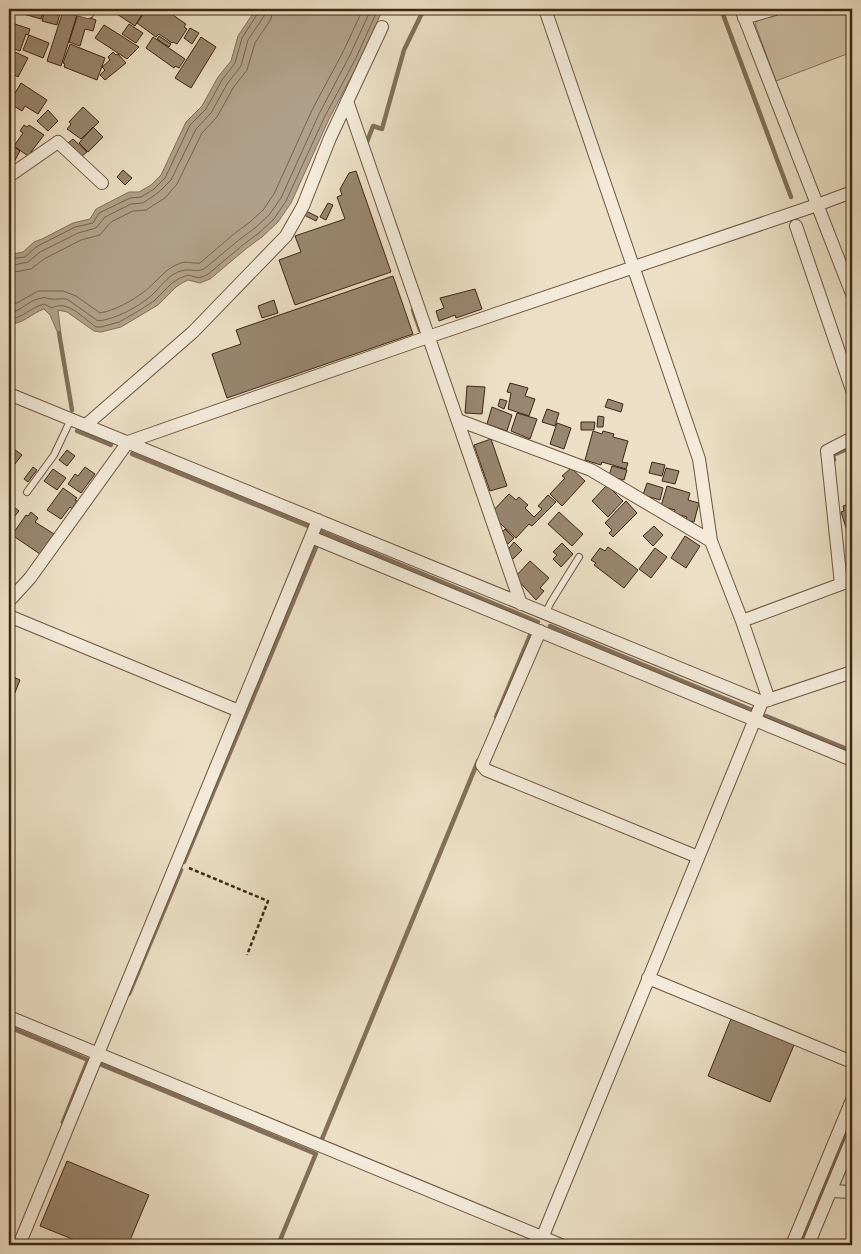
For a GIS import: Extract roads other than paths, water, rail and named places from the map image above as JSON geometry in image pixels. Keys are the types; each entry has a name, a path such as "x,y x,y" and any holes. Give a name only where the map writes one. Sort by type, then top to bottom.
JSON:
{"street":[{"path":"77,9 88,12 90,9"},
{"path":"540,1241 754,720 765,701 742,621 711,541 699,459 545,9"},
{"path":"775,9 743,14 852,294"},
{"path":"86,425 193,332 286,236 303,206 347,101 382,27"},
{"path":"347,101 521,604"},
{"path":"9,176 58,142 102,183"},
{"path":"9,601 30,578 128,442 852,192"},
{"path":"796,226 852,390"},
{"path":"9,394 545,614 765,701 852,672"},
{"path":"458,420 591,470 711,541"},
{"path":"742,621 846,582 827,451 852,438"},
{"path":"9,1240 19,1245 318,520"},
{"path":"311,537 852,760"},
{"path":"9,616 239,711"},
{"path":"540,631 482,765 486,770 698,857"},
{"path":"648,978 852,1062"},
{"path":"9,1017 540,1241 561,1245"},
{"path":"792,1245 852,1100"},
{"path":"808,1245 852,1138"},
{"path":"831,1191 852,1192"}],"lane":[{"path":"27,492 54,455 71,419"},
{"path":"545,614 550,602 579,557"}],"water":[{"path":"256,9 383,9 360,60 329,119 291,203 278,222 210,279 200,283 188,280 182,283 158,305 121,327 101,332 94,331 67,312 58,310 60,338 50,315 44,309 23,321 9,324 9,255 23,252 34,242 73,223 90,219 96,209 129,192 139,192 151,185 161,175 186,122 202,106 218,77 231,61 238,36"}],"waterway":[{"path":"367,142 373,126 382,129 404,50 424,9"},
{"path":"721,9 791,197"},
{"path":"413,310 420,330"},
{"path":"59,333 72,410"},
{"path":"77,431 111,445"},
{"path":"834,460 833,455 852,447"},
{"path":"132,454 308,526"},
{"path":"320,537 322,532 538,622"},
{"path":"184,862 317,545"},
{"path":"550,626 752,710"},
{"path":"496,717 531,633"},
{"path":"766,716 852,751"},
{"path":"322,1139 478,761"},
{"path":"129,994 181,870"},
{"path":"9,1027 88,1060 63,1122"},
{"path":"102,1065 316,1154"},
{"path":"799,1245 852,1117"},
{"path":"278,1245 315,1156"}]}
